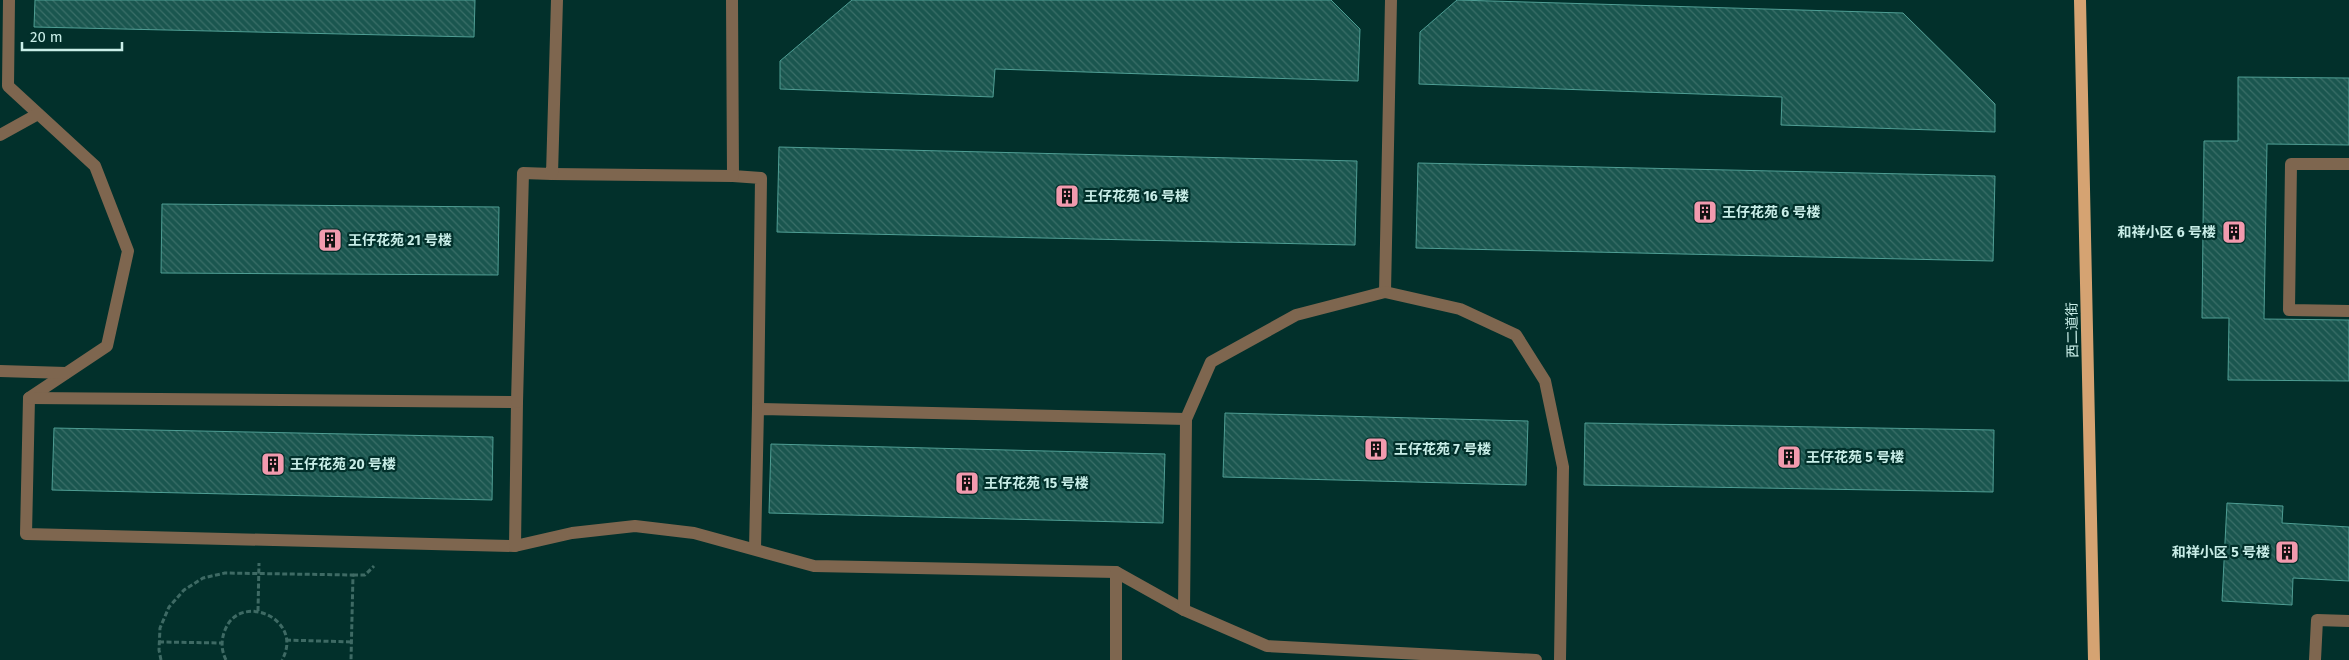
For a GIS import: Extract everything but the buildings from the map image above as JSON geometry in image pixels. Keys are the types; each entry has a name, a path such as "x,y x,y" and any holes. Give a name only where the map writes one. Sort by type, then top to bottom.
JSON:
{"main road":[{"name":"西二道街","path":"2080,0 2094,660"}],"street":[{"path":"9,0 4,86 95,166 128,251 107,346 29,398"},
{"path":"552,174 557,0"},
{"path":"732,0 733,176"},
{"path":"1385,292 1391,0"},
{"path":"0,135 38,114"},
{"path":"2349,164 2291,164 2289,310 2349,311"},
{"path":"515,546 523,174 733,176 761,178 755,549"},
{"path":"1184,610 1186,419 1210,362 1296,315 1385,292 1460,308 1516,335 1545,381 1563,467 1560,660"},
{"path":"0,371 66,373"},
{"path":"29,398 517,402"},
{"path":"29,398 26,534 515,546 572,533 635,526 694,533 814,566 1116,572 1184,610 1267,646 1536,660"},
{"path":"758,409 1186,419"},
{"path":"1116,572 1116,660"},
{"path":"2315,660 2317,620 2349,621"}],"path":[{"path":"258,611 259,540"},
{"path":"161,660 160,628 169,607 184,590 203,578 225,573 353,575 351,660"},
{"path":"226,660 222,643 227,626 234,618 244,612 258,611 275,618 282,626 287,645 282,660"},
{"path":"286,640 352,642"},
{"path":"159,642 222,643"}],"place":[{"name":"王仔花苑 16 号楼","path":"1067,196"},
{"name":"王仔花苑 6 号楼","path":"1705,212"},
{"name":"和祥小区 6 号楼","path":"2234,232"},
{"name":"王仔花苑 21 号楼","path":"330,240"},
{"name":"王仔花苑 7 号楼","path":"1376,449"},
{"name":"王仔花苑 5 号楼","path":"1789,457"},
{"name":"王仔花苑 20 号楼","path":"273,464"},
{"name":"王仔花苑 15 号楼","path":"967,483"},
{"name":"和祥小区 5 号楼","path":"2287,552"}]}
